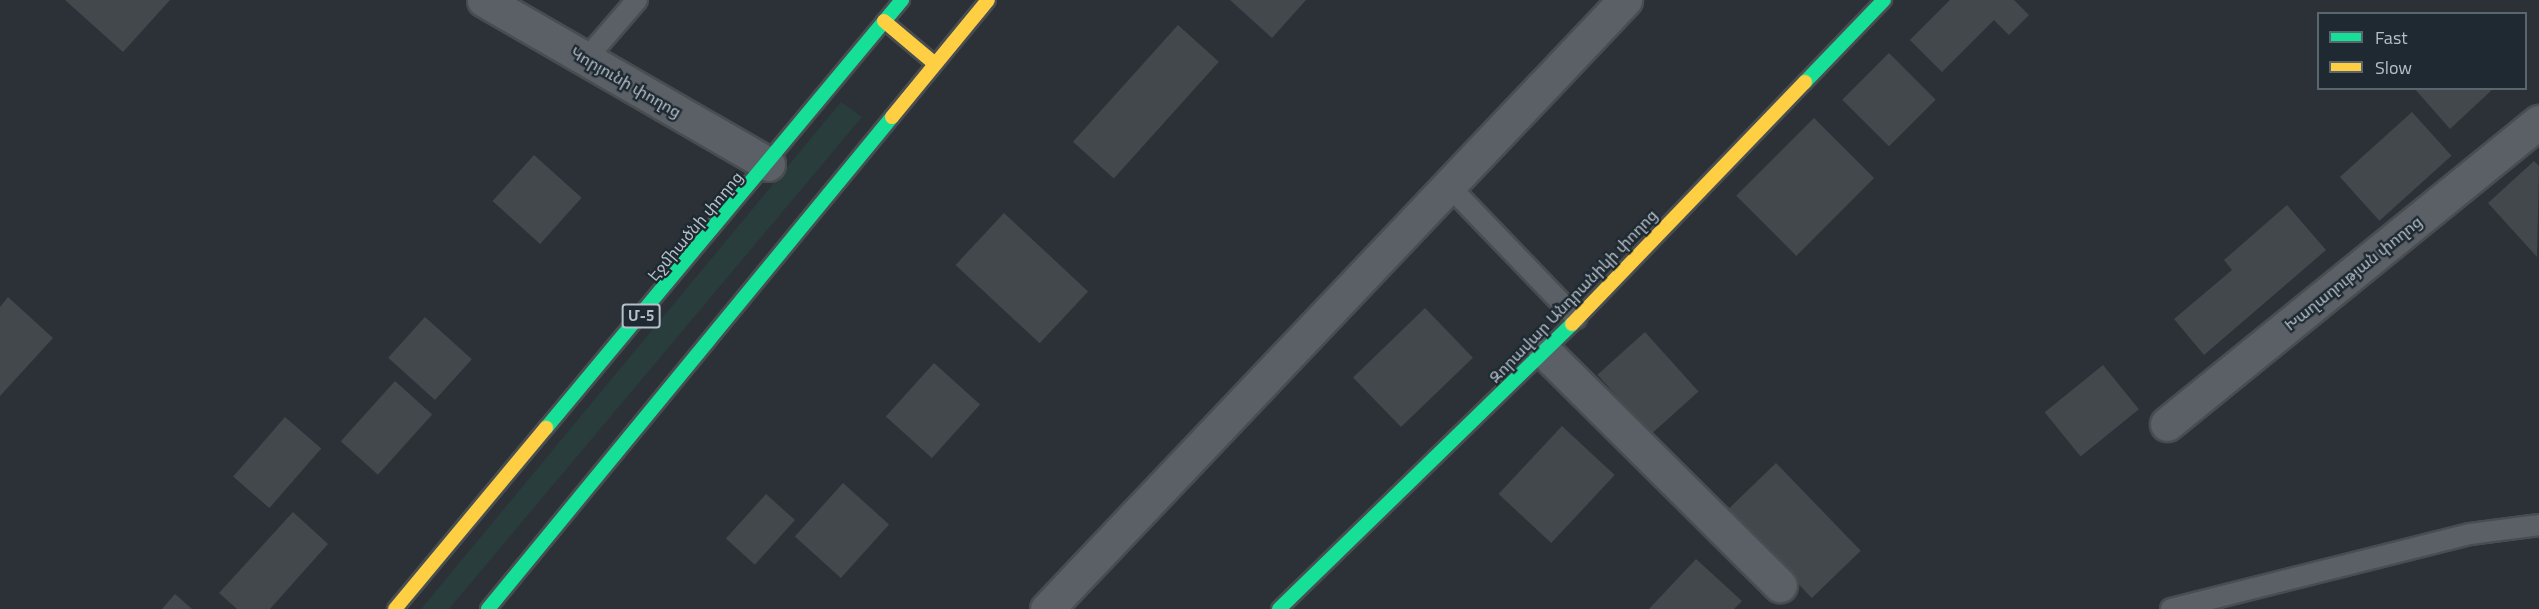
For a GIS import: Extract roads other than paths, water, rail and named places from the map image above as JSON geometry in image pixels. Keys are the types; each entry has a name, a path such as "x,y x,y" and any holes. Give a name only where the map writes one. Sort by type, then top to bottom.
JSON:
{"main road":[{"name":"Էջմիածնի փողոց","path":"395,609 768,164 902,0"},
{"path":"488,609 988,0"},
{"name":"Զորավար Անդրանիկի փողոց","path":"1279,609 1545,352 1884,0"},
{"path":"884,21 934,63"}],"street":[{"name":"Կորյունի փողոց","path":"484,0 768,164"},
{"path":"1047,609 1625,0"},
{"name":"Խաղաղության փողոց","path":"2167,424 2539,122"},
{"path":"1545,352 1780,585"}],"lane":[{"path":"586,59 637,0"},
{"path":"1450,187 1576,318"},
{"path":"2171,609 2470,534 2539,525"}]}
